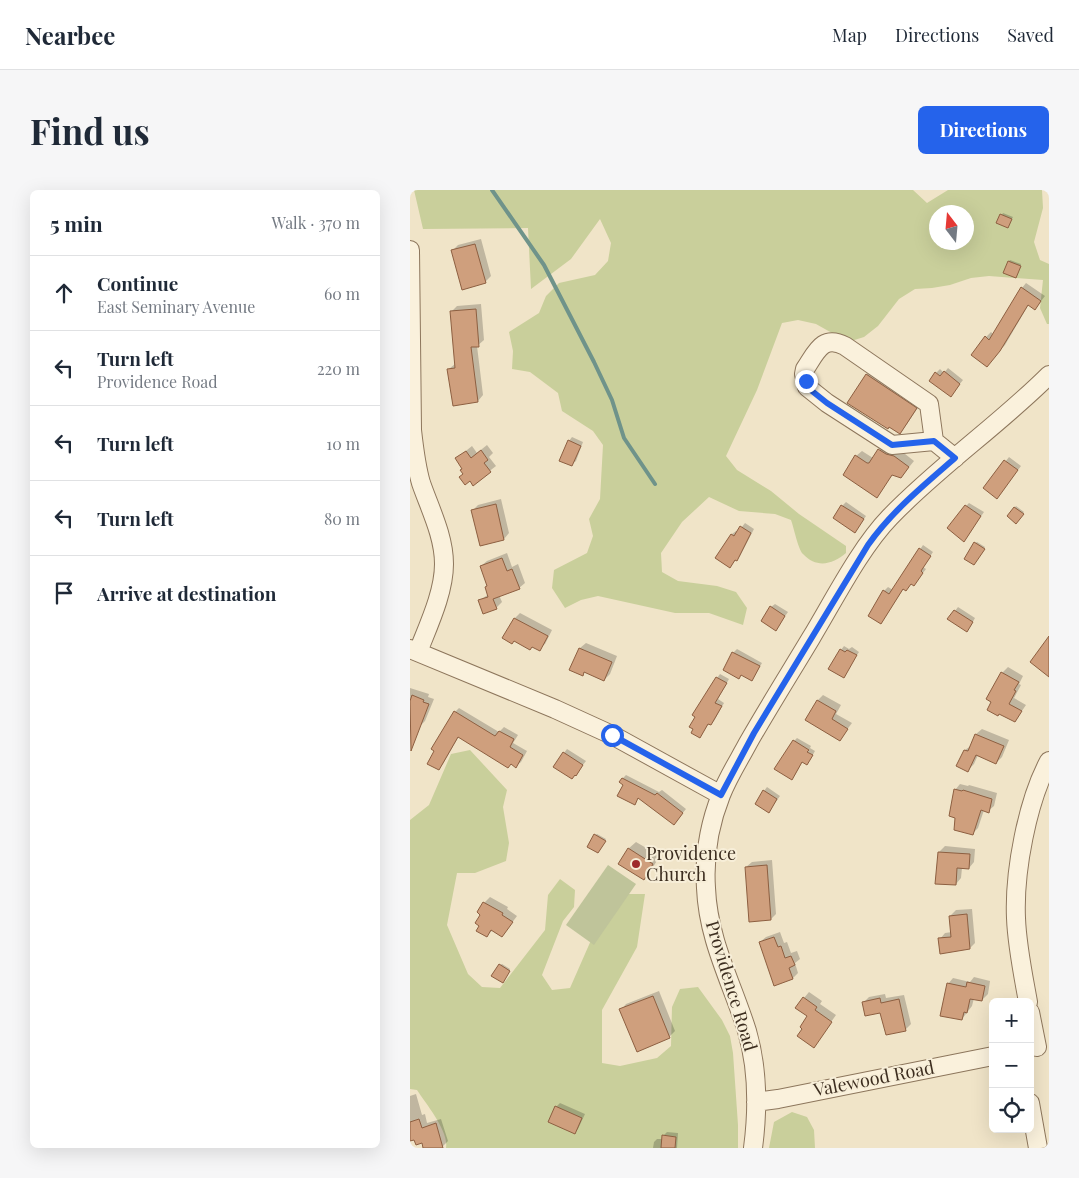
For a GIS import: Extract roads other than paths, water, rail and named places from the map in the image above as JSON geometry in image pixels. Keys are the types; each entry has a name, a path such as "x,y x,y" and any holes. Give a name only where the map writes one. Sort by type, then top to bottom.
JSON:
{"street":[{"path":"410,250 412,430 415,456 421,481 442,544 444,564 442,587 414,651 555,709 612,735 721,795"},
{"path":"934,441 892,445 827,403 807,387 804,374 805,369 822,345 828,341 837,342 845,346 929,404 934,441 955,458"},
{"name":"Providence Road","path":"753,1148 756,1102 751,1049 742,1016 714,942 706,891 707,852 710,830 721,795 754,733 878,531 900,507 1049,375"},
{"path":"1027,998 1016,917 1018,881 1022,846 1032,806 1049,761"},
{"path":"1034,1028 1039,1047"},
{"name":"Valewood Road","path":"756,1102 989,1057"},
{"path":"1034,1126 1038,1148"}],"waterway":[{"path":"492,190 544,265 612,400 624,438 655,484"}],"place":[{"name":"Providence Church","path":"636,864"}]}
